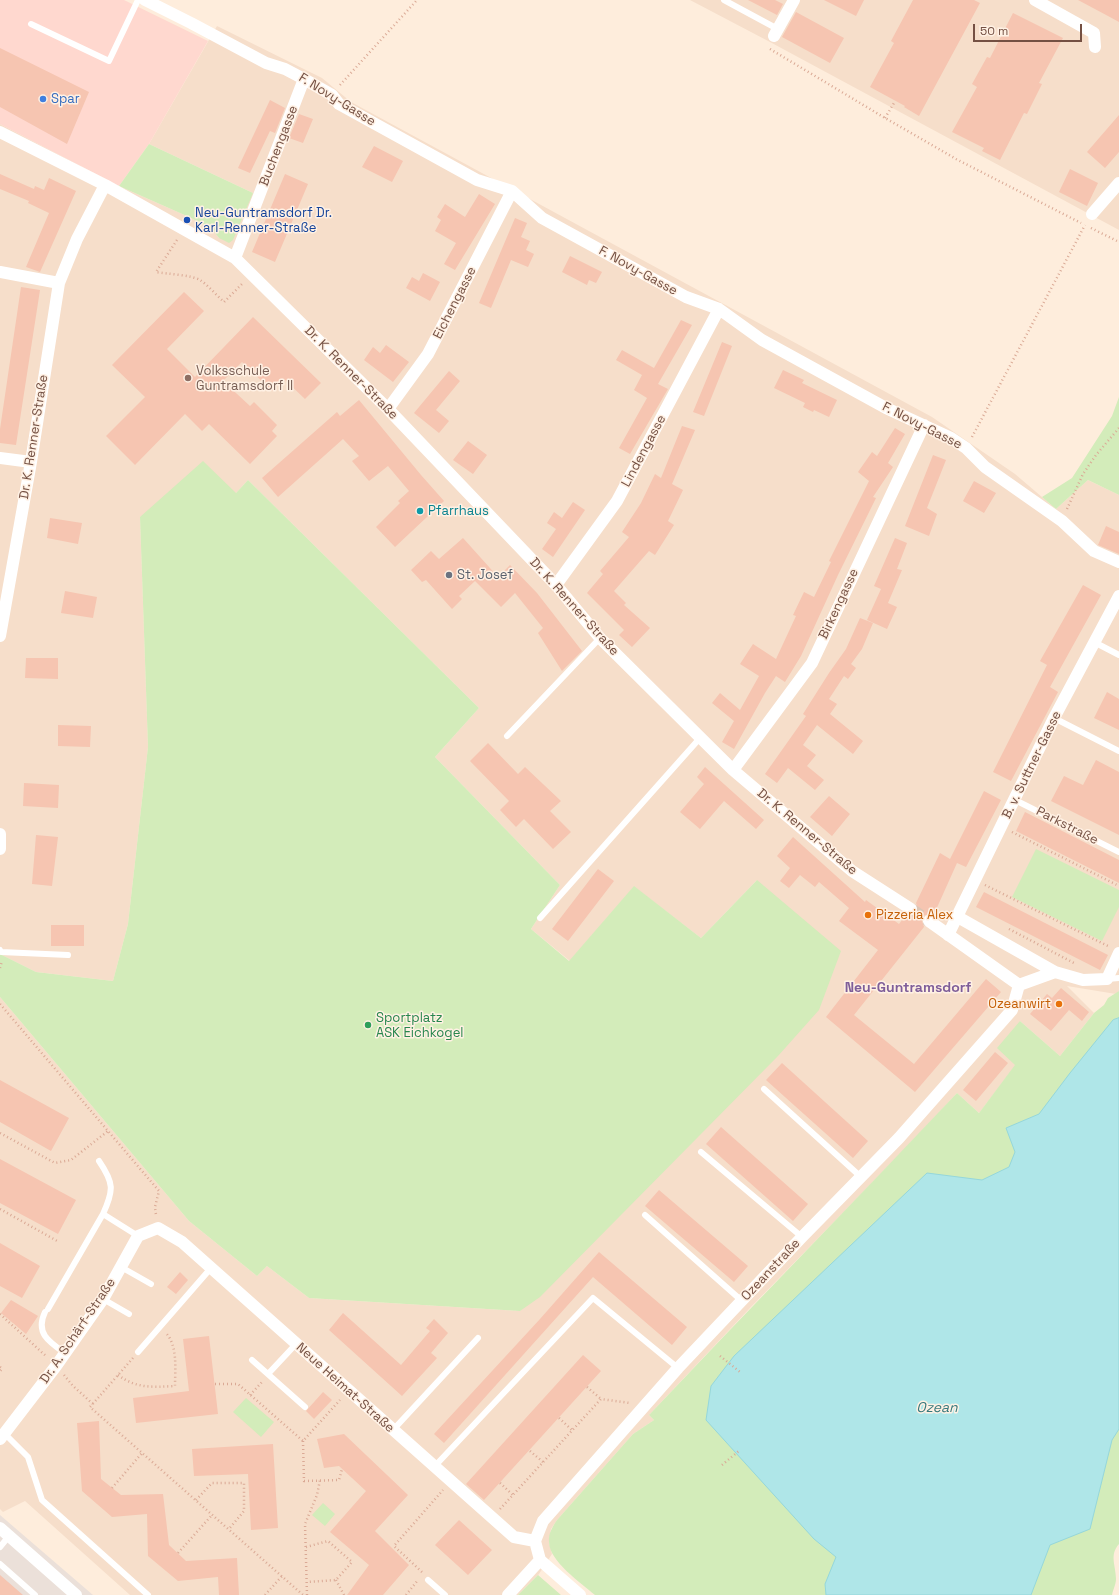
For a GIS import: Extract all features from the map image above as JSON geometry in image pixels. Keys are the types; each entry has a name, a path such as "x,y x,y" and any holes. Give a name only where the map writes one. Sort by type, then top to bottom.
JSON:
{"street":[{"name":"F. Novy-Gasse","path":"146,0 266,63 285,69 304,79 332,95 339,104 470,176 512,191 542,218 686,297 719,309 762,340 886,408 950,438 966,448 985,467 1062,521 1094,551 1119,562"},
{"path":"774,31 794,0"},
{"path":"1034,0 1094,33 1095,47"},
{"name":"Buchengasse","path":"236,258 304,79"},
{"path":"0,132 105,185"},
{"path":"1092,214 1119,183"},
{"name":"Dr. K. Renner-Straße","path":"0,636 31,462 59,283 78,239 105,185 236,258 388,409 556,585 600,638 733,770 852,871 911,909"},
{"name":"Eichengasse","path":"388,409 428,354 512,191"},
{"path":"0,272 59,283"},
{"name":"Lindengasse","path":"556,585 617,502 719,309"},
{"name":"Birkengasse","path":"733,770 812,663 924,425"},
{"path":"0,458 31,462"},
{"name":"B. v. Suttner-Gasse","path":"948,935 1054,718 1119,596"},
{"path":"0,834 0,849"},
{"path":"956,916 1055,972 1083,980 1113,979 1116,950"},
{"path":"929,922 1019,985 1055,972"},
{"name":"Ozeanstraße","path":"535,1541 542,1521 678,1368 802,1237 899,1138 1012,1010 1019,985"},
{"path":"138,1236 158,1228"},
{"name":"Neue Heimat-Straße","path":"158,1228 182,1242 450,1482 514,1537 535,1541"},
{"name":"Dr. A. Schärf-Straße","path":"2,1434 56,1366 103,1299 138,1236"},
{"path":"5,1532 76,1595"},
{"path":"535,1541 540,1560 580,1595"},
{"path":"508,1595 540,1560"}],"lane":[{"path":"30,24 109,61 138,0"},
{"path":"724,0 774,31"},
{"path":"507,736 600,638"},
{"path":"1094,642 1119,655"},
{"path":"1054,718 1119,751"},
{"path":"540,918 700,738"},
{"name":"Parkstraße","path":"1015,800 1119,852"},
{"path":"0,950 1,952 68,955"},
{"path":"764,1089 861,1177"},
{"path":"701,1152 802,1237"},
{"path":"65,1353 49,1341 43,1332 41,1320 110,1200 111,1190 109,1176 99,1161"},
{"path":"103,1214 138,1236"},
{"path":"645,1214 742,1301"},
{"path":"121,1267 151,1284"},
{"path":"138,1352 211,1268"},
{"path":"434,1467 593,1298 678,1368"},
{"path":"103,1299 129,1314"},
{"path":"393,1430 478,1338"},
{"path":"268,1374 296,1344"},
{"path":"252,1360 305,1407"},
{"path":"2,1434 28,1457 42,1500 148,1595"},
{"path":"0,1547 5,1532"},
{"path":"0,1564 35,1595"},
{"path":"428,1580 445,1595"}],"path":[{"path":"332,95 418,0"},
{"path":"765,46 956,159 1119,242"},
{"path":"885,118 894,103"},
{"path":"966,448 1092,214"},
{"path":"184,229 156,272 173,275 185,275 199,279 224,302 251,274"},
{"path":"1072,499 1082,474 1119,428"},
{"path":"1001,827 1119,886"},
{"path":"975,879 1116,950"},
{"path":"1003,926 1079,965"},
{"path":"0,1004 158,1191 156,1207 158,1228"},
{"path":"0,1133 55,1163 71,1160 108,1131"},
{"path":"0,1209 59,1242"},
{"path":"0,1314 56,1366 73,1386 93,1404"},
{"path":"118,1375 128,1382 143,1387 175,1386 174,1349 170,1338 160,1327"},
{"path":"138,1352 90,1407 303,1595"},
{"path":"720,1356 740,1372"},
{"path":"0,1367 2,1369 0,1371"},
{"path":"250,1395 268,1374"},
{"path":"215,1384 238,1384 303,1441"},
{"path":"587,1387 601,1398 633,1404"},
{"path":"342,1469 339,1480 304,1481 303,1441 348,1390"},
{"path":"492,1518 601,1398"},
{"path":"559,1418 572,1430"},
{"path":"722,1465 740,1450"},
{"path":"530,1451 543,1462"},
{"path":"112,1488 142,1453"},
{"path":"308,1595 305,1524 317,1495 320,1480"},
{"path":"406,1595 424,1574 394,1546 450,1482"},
{"path":"196,1500 212,1483 244,1483 244,1511 229,1529"},
{"path":"500,1483 513,1495"},
{"path":"178,1554 212,1515"},
{"path":"306,1546 328,1541 352,1562 336,1580 307,1582"},
{"path":"266,1595 282,1576"},
{"path":"336,1580 344,1595"}],"shaded area":[{"path":"0,0 124,0 208,41 149,144 119,186 0,124"},
{"path":"690,0 1119,0 1119,230 770,42"},
{"path":"217,26 322,78 351,102 932,417 1015,474 1056,509 1088,480 1119,495 1119,991 1116,994 1067,986 1094,1013 1060,1056 1020,1021 1016,1065 979,1113 957,1093 906,1148 750,1308 649,1415 654,1420 633,1434 557,1520 551,1529 549,1542 552,1554 539,1574 518,1595 130,1595 25,1501 3,1512 0,1509 0,997 189,1221 257,1276 267,1266 309,1298 520,1311 757,880 701,938 634,887 570,961 531,929 560,885 435,757 479,708 248,480 236,493 140,517 148,747 128,924 113,981 36,972 0,954 0,124 119,186 211,228 219,238 253,193 149,144"},
{"path":"0,1515 93,1595 0,1595"}],"green space":[{"path":"149,144 253,193 233,240 229,243 219,238 211,228 119,186"},
{"path":"1119,397 1119,495 1088,480 1056,509 1042,497 1072,478 1112,416"},
{"path":"203,461 236,493 248,480 479,708 435,757 560,885 531,929 569,961 634,886 701,938 757,880 841,951 819,1010 778,1056 540,1297 520,1311 309,1298 267,1266 257,1276 189,1221 0,997 0,954 36,972 113,981 128,924 148,747 140,517"},
{"path":"1036,849 1119,890 1119,907 1102,941 1012,897"},
{"name":"Ozean","path":"1119,991 1119,1544 1114,1552 1116,1583 1112,1595 595,1595 574,1578 554,1557 550,1549 549,1539 552,1527 633,1434 654,1420 649,1415 957,1093 979,1113 1015,1065 997,1048 1020,1021 1060,1056 1094,1013 1104,1005 1108,998"},
{"path":"246,1398 274,1422 261,1437 233,1412"},
{"path":"323,1503 335,1514 325,1526 312,1515"},
{"path":"538,1575 561,1595 518,1595"}],"water":[{"name":"Ozean","path":"1119,1018 1119,1429 1112,1440 1090,1529 1050,1545 1031,1595 826,1595 825,1584 836,1557 814,1539 706,1420 711,1386 734,1356 927,1173 982,1180 1009,1167 1015,1152 1006,1128 1039,1114 1113,1020"}],"building":[{"path":"748,0 775,0 783,4 777,15"},
{"path":"824,0 864,0 856,16"},
{"path":"913,0 974,0 980,3 919,116 904,107 905,106 870,87 894,43 891,41"},
{"path":"1078,0 1119,0 1119,22 1108,16"},
{"path":"796,12 844,38 830,63 782,37"},
{"path":"1013,13 1063,38 1039,83 1042,84 1027,114 1024,113 1000,160 982,151 984,148 952,132 977,87 972,84 987,57 990,58"},
{"name":"Spar","path":"0,48 89,92 67,144 0,107"},
{"path":"270,100 285,108 275,133 270,131 250,173 238,168"},
{"path":"299,114 313,119 303,143 289,138"},
{"path":"1119,115 1119,152 1105,168 1087,152"},
{"path":"374,146 403,161 392,182 362,167"},
{"path":"1070,169 1098,183 1087,206 1059,192"},
{"path":"0,174 34,189 35,186 44,190 49,178 76,191 40,272 26,267 49,213 28,203 29,201 0,189"},
{"path":"285,174 308,184 275,262 252,252"},
{"path":"479,194 495,204 455,270 444,264 456,243 435,231 441,220 437,217 445,204 465,217"},
{"path":"515,218 527,223 521,237 530,241 526,250 534,254 528,267 511,260 491,308 479,303"},
{"path":"570,256 602,272 596,283 589,280 587,285 562,272"},
{"path":"423,273 440,282 430,301 406,288 412,277 419,281"},
{"path":"21,287 40,290 16,445 0,443 0,429"},
{"name":"Volksschule Guntramsdorf II","path":"184,292 204,311 167,349 195,377 253,317 321,383 305,399 284,379 272,391 242,362 223,381 250,406 254,402 277,425 272,431 277,436 250,464 209,424 202,431 185,414 135,465 106,436 145,397 112,365"},
{"path":"681,320 692,325 658,384 668,389 630,454 619,448 647,398 634,390 642,375 616,360 622,350 654,368"},
{"path":"722,342 732,346 704,416 693,412"},
{"path":"386,345 409,362 393,382 364,360 373,347 380,353"},
{"path":"783,370 804,380 802,383 837,400 829,417 803,407 805,403 774,388"},
{"path":"449,371 460,381 436,410 449,421 439,433 414,413"},
{"path":"359,400 444,501 395,547 376,527 400,503 398,501 409,491 388,466 369,481 352,461 359,456 343,439 278,497 262,478 337,412 340,416"},
{"path":"682,426 695,430 672,484 683,490 668,521 674,525 655,555 649,551 614,591 626,603 624,605 650,628 632,647 619,635 624,630 587,593 603,574 600,571 629,537 622,532 641,503 655,474 661,478"},
{"path":"895,428 905,434 888,463 893,467 873,497 876,498 838,575 801,656 785,682 776,676 734,749 722,742 734,721 712,703 720,693 740,710 759,676 740,664 753,644 776,659 796,616 793,615 804,592 814,597 831,562 829,561 869,481 858,472 872,452 877,456"},
{"path":"468,441 487,455 473,474 453,460"},
{"path":"933,455 946,460 927,508 937,514 929,536 905,526"},
{"path":"974,481 996,493 984,513 963,501"},
{"path":"573,502 585,510 553,557 542,549 556,529 547,523 554,512 562,518"},
{"path":"50,518 82,523 78,544 47,538"},
{"path":"1106,526 1119,532 1119,554 1098,545"},
{"path":"463,538 498,577 510,565 537,593 582,651 562,671 538,633 543,628 515,593 501,607 475,581 459,596 462,599 452,609 426,580 422,582 411,570 431,551 439,559"},
{"path":"895,538 907,543 897,569 902,570 888,603 897,607 887,629 867,620 881,589 874,586"},
{"path":"1083,585 1101,595 1050,687 1058,692 1011,781 993,772 1047,665 1040,661"},
{"path":"65,591 97,597 93,618 61,613"},
{"path":"860,618 873,623 862,649 851,664 856,668 848,679 844,676 829,699 837,704 830,714 863,741 853,754 817,725 803,745 816,755 807,766 824,780 815,790 788,768 777,783 765,774 806,716 803,714 846,649"},
{"path":"26,658 58,658 58,679 25,678"},
{"path":"1107,692 1119,699 1119,730 1094,718"},
{"path":"58,725 91,726 90,747 58,746"},
{"path":"488,743 518,774 525,767 561,801 550,811 571,832 553,849 524,819 516,827 500,810 509,801 470,761"},
{"path":"1096,760 1119,772 1119,835 1051,801 1064,776 1083,785"},
{"path":"705,767 764,820 756,829 724,801 700,829 680,812 704,784 697,777"},
{"path":"24,783 59,785 58,808 23,806"},
{"path":"984,791 1001,800 966,867 957,863 934,915 929,914 923,916 922,921 924,927 854,1015 914,1064 986,979 1001,992 915,1092 826,1017 878,950 839,921 849,908 819,882 815,887 800,875 789,888 780,881 790,868 777,856 793,837 865,902 866,900 899,924 906,915 911,916 917,913 918,909 916,903 940,853 950,859"},
{"path":"829,796 850,814 832,836 810,817"},
{"path":"1025,812 1119,860 1119,883 1016,831"},
{"path":"36,835 58,837 52,886 32,884"},
{"path":"598,869 614,881 568,941 552,929"},
{"path":"984,892 1108,955 1100,970 976,907"},
{"path":"51,925 84,925 84,946 51,946"},
{"name":"Ozeanwirt","path":"1061,988 1089,1012 1082,1021 1069,1010 1051,1031 1030,1014 1047,994 1052,998"},
{"path":"995,1052 1008,1063 976,1101 963,1090"},
{"path":"782,1063 868,1141 853,1158 766,1080"},
{"path":"0,1080 69,1118 51,1151 0,1122"},
{"path":"721,1127 808,1204 793,1221 706,1144"},
{"path":"0,1159 76,1200 58,1234 0,1203"},
{"path":"659,1190 748,1266 734,1282 645,1206"},
{"path":"0,1243 40,1266 22,1298 0,1286"},
{"path":"599,1252 687,1327 672,1345 593,1277 444,1443 434,1434 540,1319"},
{"path":"180,1272 188,1280 176,1294 167,1287"},
{"path":"11,1300 38,1316 26,1334 1,1313"},
{"path":"343,1313 401,1365 430,1331 426,1328 434,1319 448,1333 431,1353 437,1358 402,1396 329,1330"},
{"path":"209,1336 218,1414 136,1423 133,1398 189,1391 183,1339"},
{"path":"583,1355 601,1371 484,1500 466,1484"},
{"path":"323,1392 332,1400 314,1419 306,1411"},
{"path":"99,1421 101,1479 121,1495 163,1494 169,1545 186,1561 237,1558 239,1595 219,1595 218,1577 178,1581 148,1556 147,1514 112,1517 82,1491 77,1423"},
{"path":"344,1434 408,1495 375,1531 409,1565 383,1595 347,1595 369,1565 330,1532 366,1491 339,1466 324,1468 317,1439"},
{"path":"273,1444 278,1528 251,1530 248,1474 194,1476 192,1449"},
{"path":"459,1520 492,1550 468,1575 435,1545"},
{"path":"0,1575 23,1595 0,1595"}],"tunnel":[{"path":"911,909 929,921"}],"place":[{"name":"Spar","path":"43,99"},
{"name":"Neu-Guntramsdorf Dr. Karl-Renner-Straße","path":"187,220"},
{"name":"Volksschule Guntramsdorf II","path":"188,378"},
{"name":"Pfarrhaus","path":"420,511"},
{"name":"St. Josef","path":"449,575"},
{"name":"Pizzeria Alex","path":"868,915"},
{"name":"Ozeanwirt","path":"1059,1004"},
{"name":"Sportplatz ASK Eichkogel","path":"368,1025"}],"district":[{"name":"Neu-Guntramsdorf","path":"908,988"}]}
